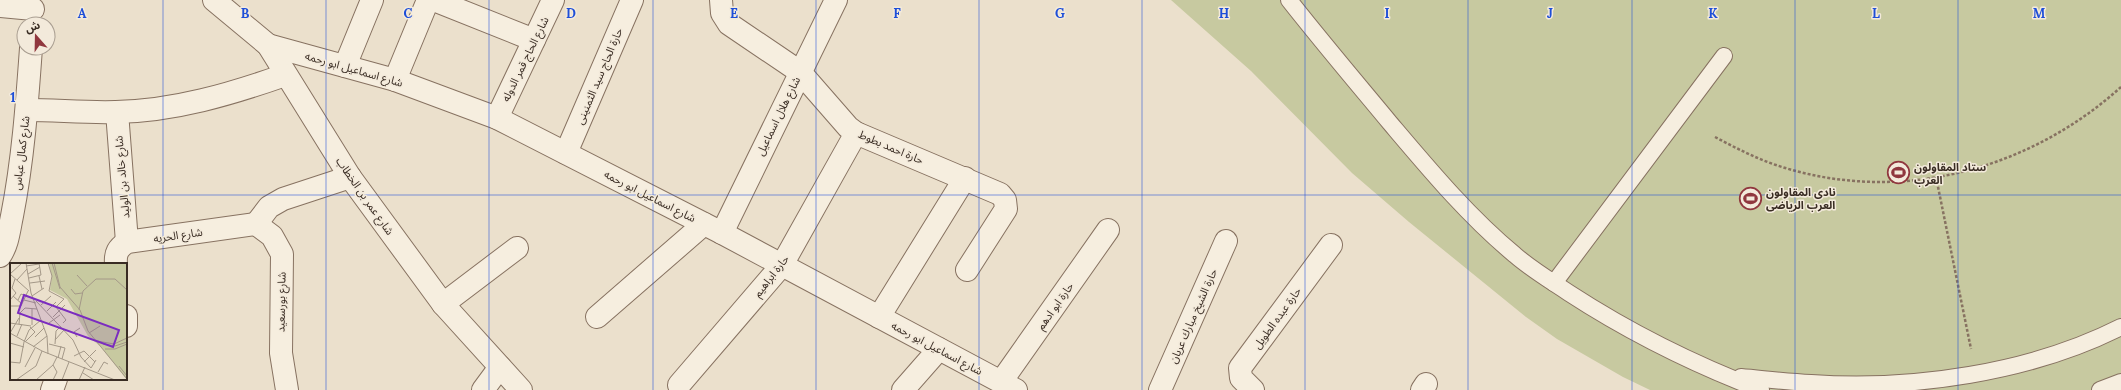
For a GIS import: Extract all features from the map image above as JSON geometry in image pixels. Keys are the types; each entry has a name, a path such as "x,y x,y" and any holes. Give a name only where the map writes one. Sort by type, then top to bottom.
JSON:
{"street":[{"name":"شارع عمر بن الخطاب","path":"214,0 268,45 285,75 350,177 443,304 521,390"},
{"path":"345,66 372,0"},
{"path":"395,80 428,0"},
{"path":"434,0 534,40"},
{"name":"شارع الحاج قمر الدوله","path":"497,118 553,0"},
{"name":"حارة الحاج سيد الثمنينى","path":"566,153 632,0"},
{"name":"حارة احمد بطوط","path":"721,0 722,13 729,24 800,72 848,127 856,133 1000,194 1005,200 1006,209 967,270"},
{"name":"شارع هلال اسماعيل","path":"713,228 800,72 836,0"},
{"path":"0,6 33,11"},
{"name":"شارع اسماعيل ابو رحمه","path":"268,45 395,80 497,118 713,228 1008,386"},
{"name":"شارع كمال عباس","path":"0,256 6,248 8,190 27,110 30,56"},
{"path":"27,110 117,112 174,106 224,95 285,75"},
{"name":"شارع خالد بن الوليد","path":"117,112 128,242"},
{"name":"حارة ابراهيم","path":"680,385 782,265 856,133"},
{"path":"256,224 269,207 283,199 350,177"},
{"path":"879,316 965,178"},
{"name":"شارع الحريه","path":"128,242 256,224"},
{"name":"شارع بورسعيد","path":"256,224 272,236 282,254 281,353 287,390"},
{"path":"597,317 713,228"},
{"name":"حارة ابو ادهم","path":"1008,386 1108,230"},
{"name":"حارة الشيخ مبارك عريان","path":"1160,390 1226,241"},
{"path":"116,263 115,254 120,247 128,242"},
{"name":"حارة عبده الطويل","path":"1253,390 1241,378 1240,368 1330,245"},
{"path":"443,304 517,248"},
{"path":"903,390 939,349"},
{"path":"483,390 500,367"},
{"path":"52,390 56,380"}],"lane":[{"path":"1289,0 1333,56 1436,177 1481,225 1516,256 1593,308 1656,344 1721,375 1761,390"},
{"path":"1554,283 1724,56"},
{"path":"1721,375 1811,383 1857,384 1902,382 1976,374 2024,364 2072,348 2121,327"},
{"path":"2100,390 2121,382"}],"path":[{"path":"1715,137 1743,152 1773,164 1834,179 1866,182 1898,182 1936,177 2004,160 2038,145 2070,128 2100,106 2121,87"},
{"path":"1936,177 1976,374"}],"green space":[{"name":"ستاد المقاولون العرب","path":"1171,0 2121,0 2121,390 1650,390 1623,377 1557,339 1526,317 1409,222 1352,173 1251,71"}],"place":[{"name":"ستاد المقاولون العرب","path":"1899,173"},
{"name":"نادى المقاولون العرب الرياضى","path":"1751,198"}]}
